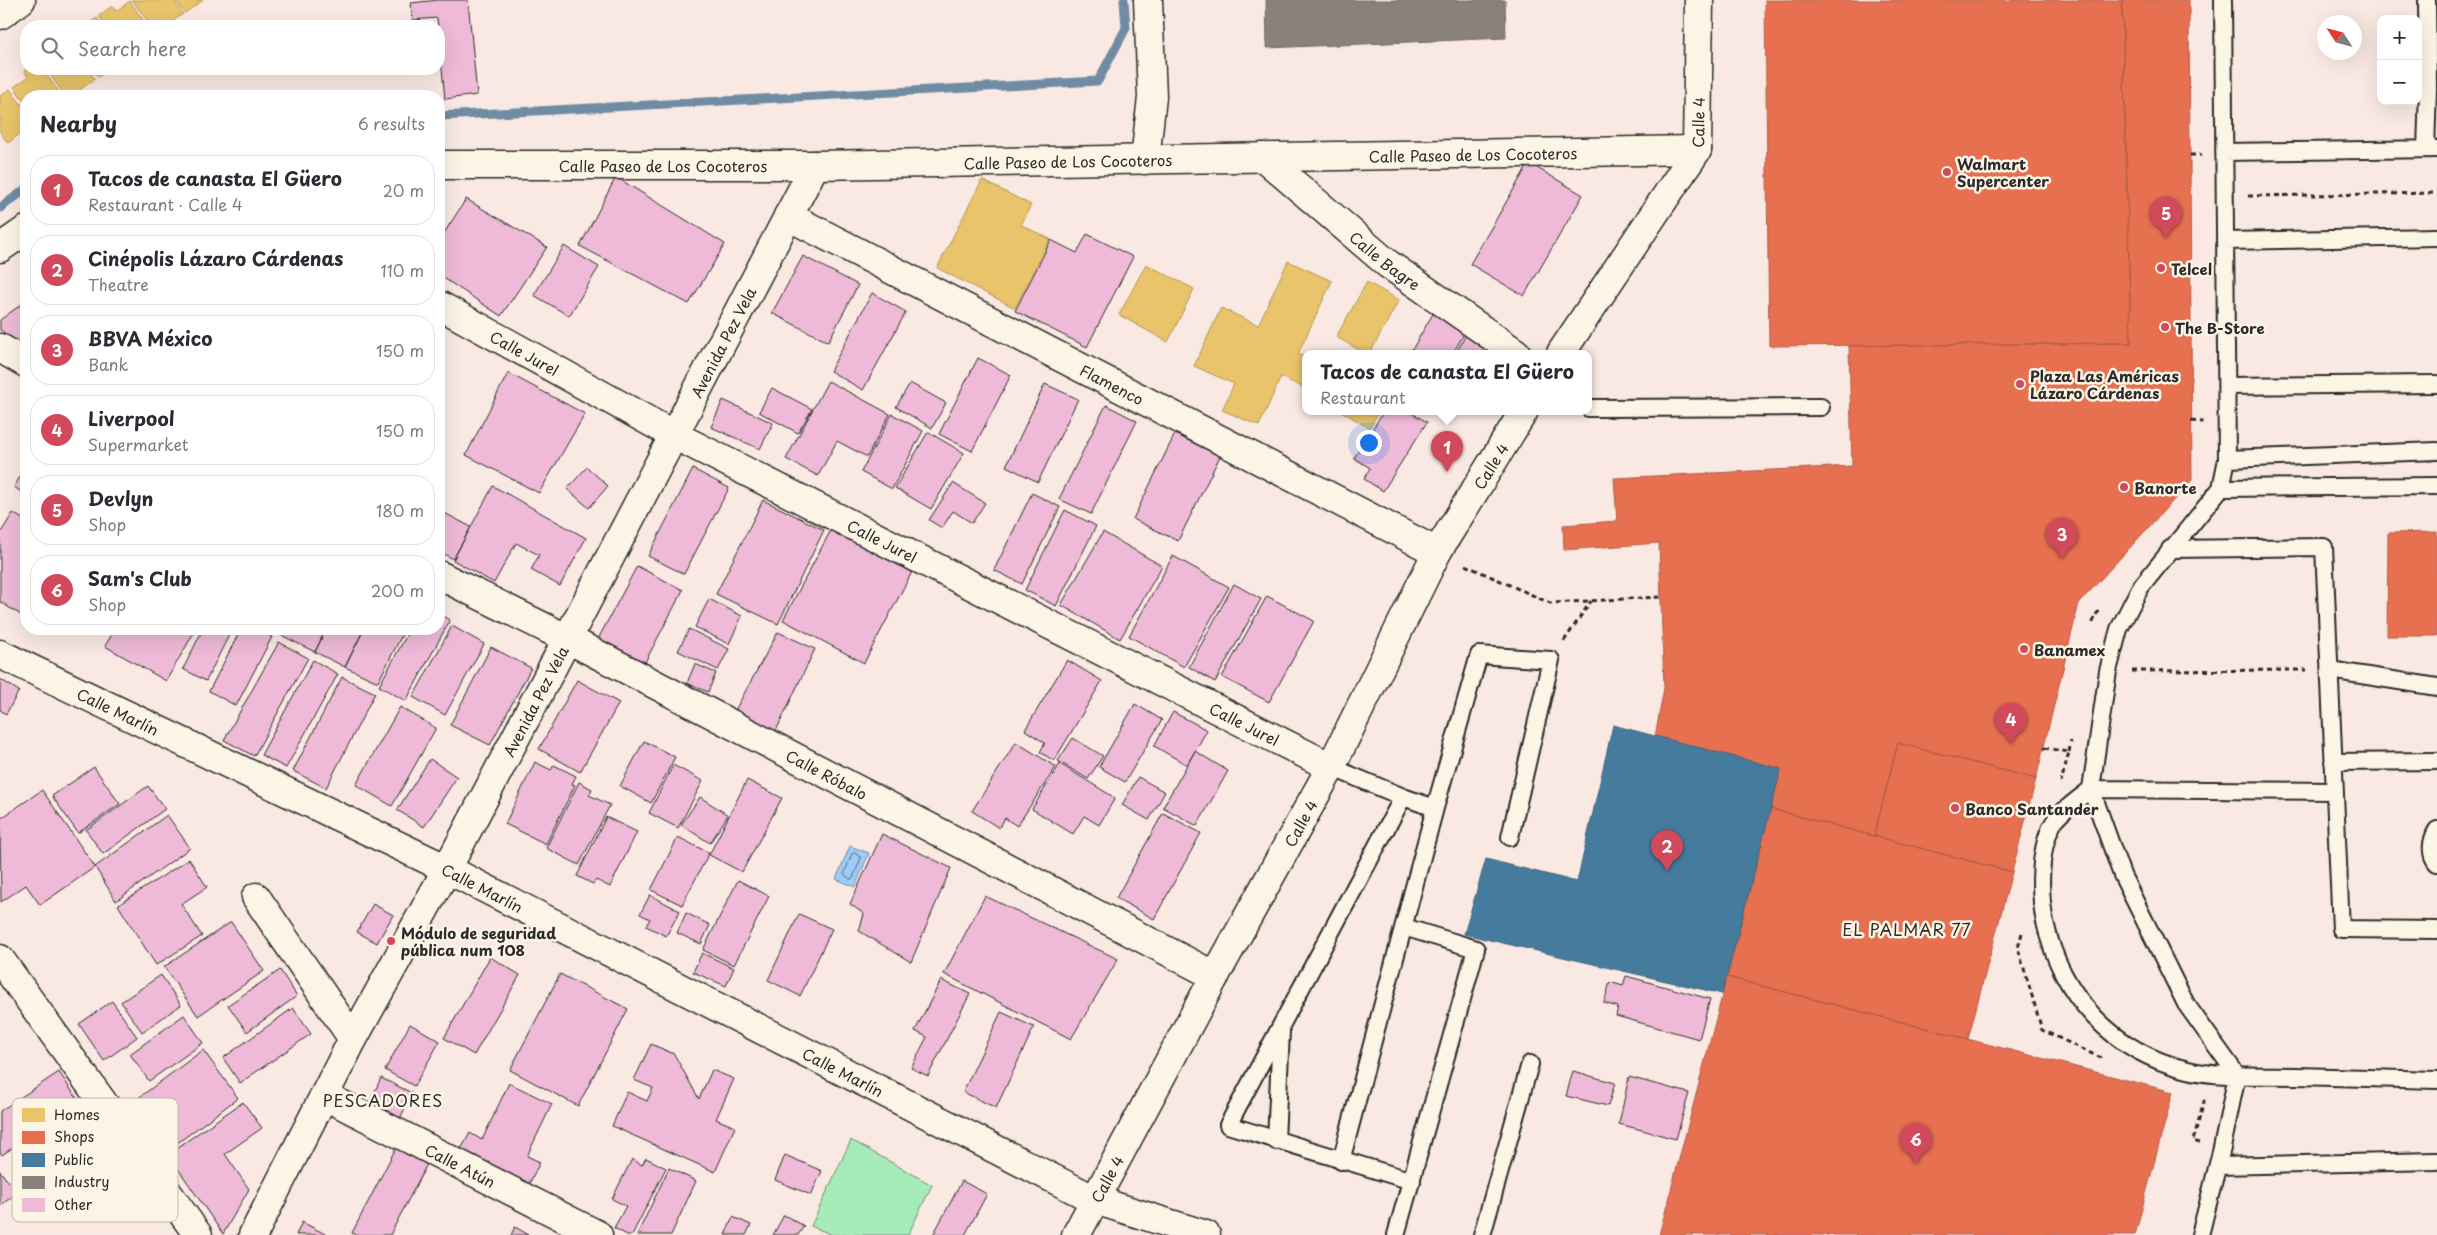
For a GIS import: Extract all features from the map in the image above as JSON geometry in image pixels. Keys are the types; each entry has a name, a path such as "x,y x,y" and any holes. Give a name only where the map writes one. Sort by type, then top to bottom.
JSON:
{"street":[{"path":"0,15 21,0"},
{"path":"1145,160 1152,97 1148,0"},
{"name":"Calle 4","path":"1563,350 1697,150 1699,0"},
{"name":"Calle Paseo de Los Cocoteros","path":"445,165 815,165 1697,150"},
{"name":"Calle Bagre","path":"1263,157 1388,264 1512,350"},
{"name":"Avenida Pez Vela","path":"253,1235 353,1039 447,869 815,165"},
{"name":"Flamenco","path":"788,216 1437,552"},
{"path":"0,248 20,234"},
{"name":"Calle Jurel","path":"445,308 674,435 1331,767"},
{"path":"0,348 20,360"},
{"name":"Calle 4","path":"1076,1235 1215,976 1331,767 1437,552 1522,415"},
{"name":"Calle Róbalo","path":"445,578 568,639 1215,976"},
{"name":"Calle Marlín","path":"0,654 447,869 1095,1200 1206,1235"},
{"path":"256,897 353,1039"},
{"path":"0,960 99,1098"},
{"name":"Calle Atún","path":"325,1096 598,1235"},
{"path":"178,1207 198,1235"}],"lane":[{"path":"2200,1235 2218,1166 2237,1075 2186,1004 2122,875 2091,789 2108,672 2119,629 2140,588 2221,488 2227,459 2223,0"},
{"path":"2224,152 2432,149 2433,89 2427,0"},
{"path":"2225,241 2437,237"},
{"path":"2227,386 2437,384"},
{"path":"1592,408 1821,407"},
{"path":"2227,459 2437,451"},
{"path":"2221,488 2437,486"},
{"path":"2170,549 2324,547 2341,929 2437,930"},
{"path":"1341,1161 1435,808 1479,655 1551,660 1510,837"},
{"path":"2330,670 2437,687"},
{"path":"2333,762 2437,761"},
{"path":"1331,767 1435,808"},
{"path":"2335,791 2091,789 2056,819 2043,854 2040,901 2051,949 2072,992 2104,1028 2143,1054 2189,1070 2237,1075 2437,1080"},
{"path":"1404,797 1228,1126 1412,1181"},
{"path":"2437,830 2432,839 2433,858 2437,864"},
{"path":"1396,1235 1476,949 1404,927"},
{"path":"1276,1141 1282,1026"},
{"path":"1482,1235 1530,1064"},
{"path":"2218,1166 2437,1161"}],"path":[{"path":"2225,196 2437,193"},
{"path":"1437,552 1550,603 1661,597"},
{"path":"1551,660 1590,601"},
{"path":"2093,626 2094,617 2100,609"},
{"path":"2108,672 2330,670"},
{"path":"2068,752 2073,733"}],"green space":[{"path":"851,1140 932,1185 908,1235 832,1235 811,1226"}],"water":[{"path":"850,846 869,853 855,887 836,879"}],"building: Homes":[{"path":"132,0 174,0 183,14 174,20 147,20"},
{"path":"176,0 203,0 185,13"},
{"path":"130,1 143,20 102,20 99,16 112,6 116,11"},
{"path":"27,75 46,75 58,90 20,90 20,96 14,87 28,77"},
{"path":"50,75 92,75 95,79 79,90 61,90"},
{"path":"10,89 20,103 20,134 8,143 0,132 0,96"},
{"path":"982,180 1031,205 1021,225 1050,239 1015,308 937,268"},
{"path":"1288,261 1332,281 1298,354 1302,356 1302,387 1281,377 1259,426 1222,410 1234,384 1194,366 1221,308 1258,325"},
{"path":"1146,264 1194,289 1168,342 1119,315"},
{"path":"1367,282 1399,300 1372,350 1360,350 1336,337"},
{"path":"1348,415 1377,415 1369,428"}],"building: Shops":[{"name":"Walmart Supercenter","path":"1765,0 2122,0 2131,343 1769,346"},
{"name":"Plaza Las Américas Lázaro Cárdenas","path":"2122,0 2189,0 2192,480 2079,603 2036,779 1898,743 1874,836 1771,809 1781,769 1655,737 1664,688 1659,543 1564,550 1563,525 1617,521 1614,478 1852,466 1849,346 2131,343"},
{"path":"2437,532 2437,636 2387,636 2388,533"},
{"name":"Banco Santander","path":"1898,743 2036,779 2012,872 1874,836"},
{"path":"1771,809 2012,872 1968,1039 1727,977"},
{"path":"1727,977 2173,1092 2135,1235 1659,1235"}],"building: Public":[{"path":"1613,725 1781,769 1722,994 1464,934 1486,859 1577,882"}],"building: Industry":[{"path":"1266,0 1505,0 1506,38 1267,48"}],"building: Other":[{"path":"438,0 468,0 477,95 445,99 443,75 445,75 445,20 437,20 437,18 413,20 411,3"},
{"path":"1529,163 1583,195 1524,296 1470,264"},
{"path":"616,177 725,244 689,304 580,246"},
{"path":"466,199 547,247 501,316 445,279 445,232"},
{"path":"1087,234 1133,257 1087,347 1015,311 1051,240 1077,253"},
{"path":"564,246 599,267 569,316 534,295"},
{"path":"803,256 858,285 828,342 772,313"},
{"path":"872,293 906,312 863,390 830,371"},
{"path":"20,305 20,343 0,330 0,320"},
{"path":"1437,307 1469,325 1455,350 1412,350"},
{"path":"1469,329 1498,350 1458,350"},
{"path":"978,358 1011,375 972,451 939,434"},
{"path":"508,373 585,414 539,493 466,455"},
{"path":"828,381 890,414 867,457 837,441 818,476 786,459"},
{"path":"910,383 946,403 932,428 896,407"},
{"path":"1045,384 1078,399 1038,482 1006,466"},
{"path":"772,388 812,409 798,433 759,412"},
{"path":"723,400 773,423 760,449 711,427"},
{"path":"1106,405 1137,421 1091,514 1059,499"},
{"path":"892,414 923,431 892,489 861,472"},
{"path":"1381,415 1415,415 1427,422 1383,491 1364,479 1370,468 1354,458"},
{"path":"928,432 964,453 931,509 895,488"},
{"path":"1175,434 1220,456 1178,541 1133,519"},
{"path":"587,467 608,486 589,508 567,489"},
{"path":"693,469 729,488 684,574 648,556"},
{"path":"20,477 20,491 14,487"},
{"path":"953,483 985,503 972,523 953,511 942,528 929,520"},
{"path":"493,486 586,538 560,586 531,570 539,555 516,543 494,583 453,560"},
{"path":"1032,493 1060,507 1022,584 994,570"},
{"path":"763,500 824,530 778,624 716,594"},
{"path":"1065,510 1096,526 1056,606 1025,590"},
{"path":"13,513 20,517 20,614 0,602 0,534"},
{"path":"445,513 471,527 453,559 445,554"},
{"path":"831,530 912,572 864,663 783,620"},
{"path":"1103,532 1162,566 1120,639 1061,605"},
{"path":"1173,556 1229,587 1184,667 1129,636"},
{"path":"637,566 683,590 644,664 598,639"},
{"path":"1234,584 1261,599 1215,682 1189,667"},
{"path":"1267,596 1314,621 1269,702 1222,677"},
{"path":"709,599 742,616 729,644 695,627"},
{"path":"445,617 450,620 445,629"},
{"path":"452,626 484,644 445,715 413,697"},
{"path":"689,629 729,649 718,670 678,651"},
{"path":"778,632 815,649 775,733 733,714"},
{"path":"111,635 193,635 166,681 105,646"},
{"path":"200,635 229,635 206,681 183,669"},
{"path":"238,635 268,635 272,637 236,706 209,691"},
{"path":"281,635 323,635 315,652"},
{"path":"323,635 361,635 345,667 315,652"},
{"path":"361,635 402,635 378,682 345,667"},
{"path":"407,635 442,635 406,701 379,686"},
{"path":"279,642 308,658 254,756 224,740"},
{"path":"491,647 531,668 490,745 450,725"},
{"path":"313,660 338,674 286,768 261,755"},
{"path":"1067,660 1102,681 1054,761 1040,752 1045,743 1025,730"},
{"path":"695,664 716,673 708,692 687,683"},
{"path":"342,677 375,693 326,788 293,771"},
{"path":"0,679 19,691 6,714 0,710"},
{"path":"577,680 619,703 580,772 539,749"},
{"path":"1135,704 1162,720 1125,782 1099,767"},
{"path":"400,707 436,728 392,806 356,785"},
{"path":"1173,712 1207,730 1187,765 1154,746"},
{"path":"1073,738 1103,756 1088,779 1058,761"},
{"path":"644,741 675,757 651,803 620,786"},
{"path":"1016,742 1056,767 1017,826 1005,818 999,828 972,811"},
{"path":"1195,751 1228,771 1197,826 1163,807"},
{"path":"430,759 457,777 424,827 397,810"},
{"path":"535,762 551,770 554,765 576,776 572,784 575,785 546,844 505,824"},
{"path":"1060,764 1115,798 1099,825 1084,816 1073,834 1032,809"},
{"path":"673,765 703,781 678,828 649,813"},
{"path":"94,767 120,804 78,833 52,796"},
{"path":"1138,777 1165,792 1149,820 1122,805"},
{"path":"747,780 782,798 742,872 709,855"},
{"path":"579,782 592,789 589,795 610,805 579,865 546,848"},
{"path":"148,786 165,809 103,854 86,830"},
{"path":"42,790 95,867 40,905 26,885 1,902 0,819"},
{"path":"700,797 728,815 710,843 681,825"},
{"path":"1163,813 1201,833 1154,919 1116,898"},
{"path":"167,815 190,848 116,901 95,867"},
{"path":"606,817 637,832 610,887 596,880 593,884 577,876"},
{"path":"882,834 951,868 911,962 859,931 864,914 850,904"},
{"path":"678,837 709,853 682,905 651,890"},
{"path":"189,859 207,887 181,904 202,936 156,965 118,905"},
{"path":"738,880 769,896 734,965 703,950"},
{"path":"650,895 680,911 666,936 646,926 650,919 640,914"},
{"path":"985,896 1118,959 1071,1039 944,974"},
{"path":"373,904 393,915 377,943 357,932"},
{"path":"686,913 710,925 701,944 677,933"},
{"path":"799,914 832,929 800,996 768,980"},
{"path":"231,922 264,971 198,1016 164,967"},
{"path":"702,953 734,968 726,986 693,972"},
{"path":"490,957 520,975 474,1055 444,1038"},
{"path":"280,970 297,996 247,1032 228,1005"},
{"path":"560,974 628,1009 578,1106 510,1070"},
{"path":"161,975 181,1005 142,1032 121,1002"},
{"path":"1626,976 1710,999 1699,1039 1616,1016 1618,1007 1604,1003 1610,982 1623,986"},
{"path":"941,980 970,994 928,1076 911,1068 927,1037 915,1031"},
{"path":"112,1001 137,1037 104,1061 79,1024"},
{"path":"293,1008 311,1034 240,1083 223,1058"},
{"path":"1001,1012 1034,1027 996,1108 963,1092"},
{"path":"184,1015 203,1043 149,1081 130,1054"},
{"path":"410,1024 440,1041 414,1086 385,1070"},
{"path":"651,1044 674,1054 699,1099 712,1070 734,1079 716,1119 735,1127 715,1172 612,1126 627,1092 647,1101 653,1088 634,1080"},
{"path":"203,1050 238,1098 178,1143 178,1098 138,1098"},
{"path":"1573,1071 1615,1083 1608,1106 1566,1096"},
{"path":"59,1072 77,1098 20,1098"},
{"path":"1629,1077 1689,1093 1676,1139 1619,1124"},
{"path":"381,1078 412,1093 398,1123 367,1108"},
{"path":"509,1083 552,1104 527,1156 540,1162 529,1184 460,1151 470,1133 482,1140"},
{"path":"243,1102 262,1128 225,1154 249,1189 223,1234 178,1169 178,1147"},
{"path":"12,1103 12,1148 2,1155 0,1152 0,1111"},
{"path":"397,1146 428,1162 390,1235 356,1235 352,1233"},
{"path":"785,1155 822,1171 811,1195 775,1180"},
{"path":"646,1158 666,1168 632,1235 627,1235 614,1228 626,1206 612,1199 632,1159 642,1165"},
{"path":"669,1168 696,1181 671,1235 637,1235"},
{"path":"0,1171 12,1187 12,1197 0,1206"},
{"path":"962,1181 987,1194 965,1235 933,1235"},
{"path":"784,1215 804,1226 798,1235 773,1235"},
{"path":"733,1217 751,1225 746,1235 725,1235"},
{"path":"302,1222 327,1235 296,1235"},
{"path":"515,1227 529,1235 511,1235"}],"waterway":[{"path":"445,116 1098,81 1126,28 1124,0"},
{"path":"0,208 20,193"}],"place":[{"name":"Walmart Supercenter","path":"1947,172"},
{"name":"Devlyn","path":"2166,238"},
{"name":"Telcel","path":"2161,268"},
{"name":"The B-Store","path":"2165,327"},
{"name":"Plaza Las Américas Lázaro Cárdenas","path":"2020,384"},
{"name":"Tacos de canasta El Güero","path":"1447,472"},
{"name":"Banorte","path":"2124,487"},
{"name":"BBVA México","path":"2062,559"},
{"name":"Banamex","path":"2024,649"},
{"name":"Liverpool","path":"2011,744"},
{"name":"Banco Santander","path":"1955,808"},
{"name":"Cinépolis Lázaro Cárdenas","path":"1667,871"},
{"name":"Módulo de seguridad pública num 108","path":"391,941"},
{"name":"Sam's Club","path":"1916,1164"}],"district":[{"name":"EL PALMAR 77","path":"1907,929"},
{"name":"PESCADORES","path":"383,1100"}]}
